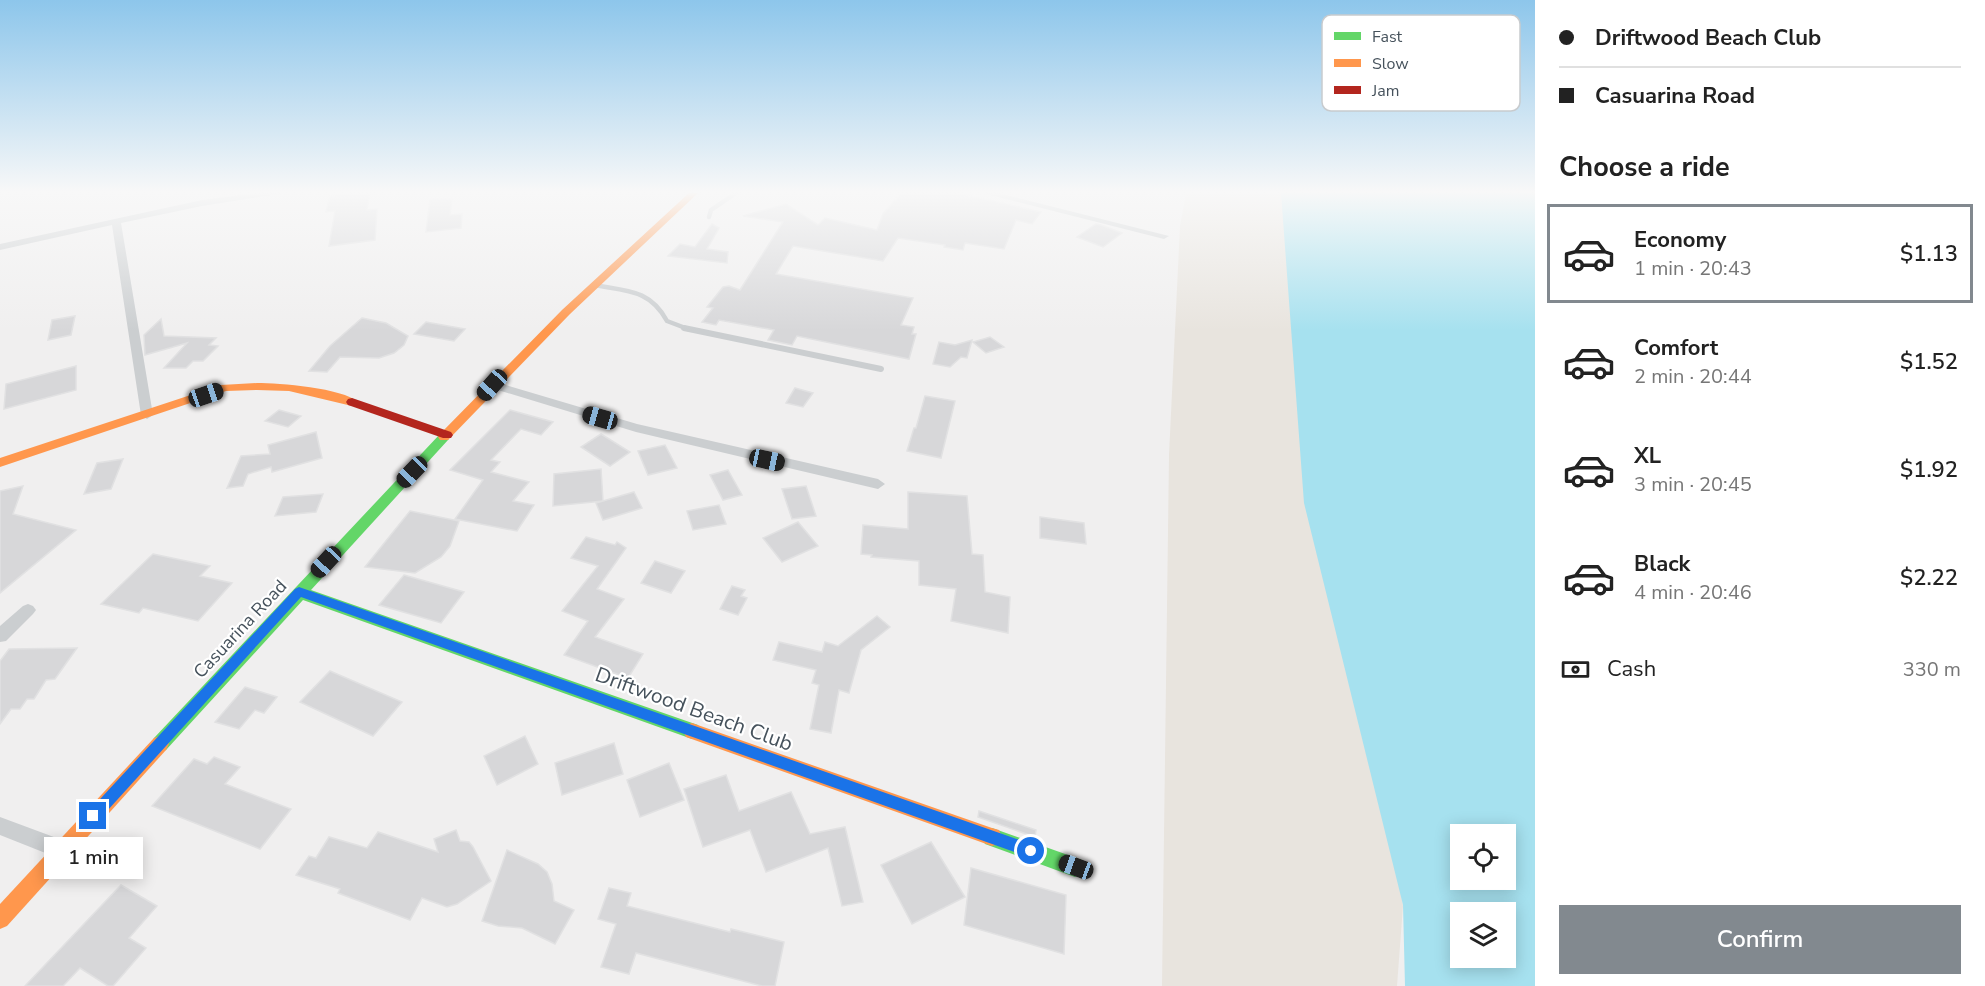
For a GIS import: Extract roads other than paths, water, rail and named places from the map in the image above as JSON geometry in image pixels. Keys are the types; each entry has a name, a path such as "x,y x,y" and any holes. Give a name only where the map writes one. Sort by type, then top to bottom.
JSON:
{"street":[{"path":"0,248 40,239"},
{"path":"120,239 147,415"},
{"name":"Casuarina Road","path":"0,919 492,385 644,239"},
{"path":"0,464 225,388 265,383 342,400 447,435"},
{"path":"492,385 542,402 689,443 878,484"},
{"name":"Driftwood Beach Club","path":"299,592 1076,867"},
{"path":"0,636 28,610"},
{"path":"0,826 63,850"}],"lane":[{"path":"594,285 642,294 659,306 667,321 692,331 881,369"}],"water":[{"path":"1284,239 1535,239 1535,986 1405,986 1403,905 1304,503"}]}
